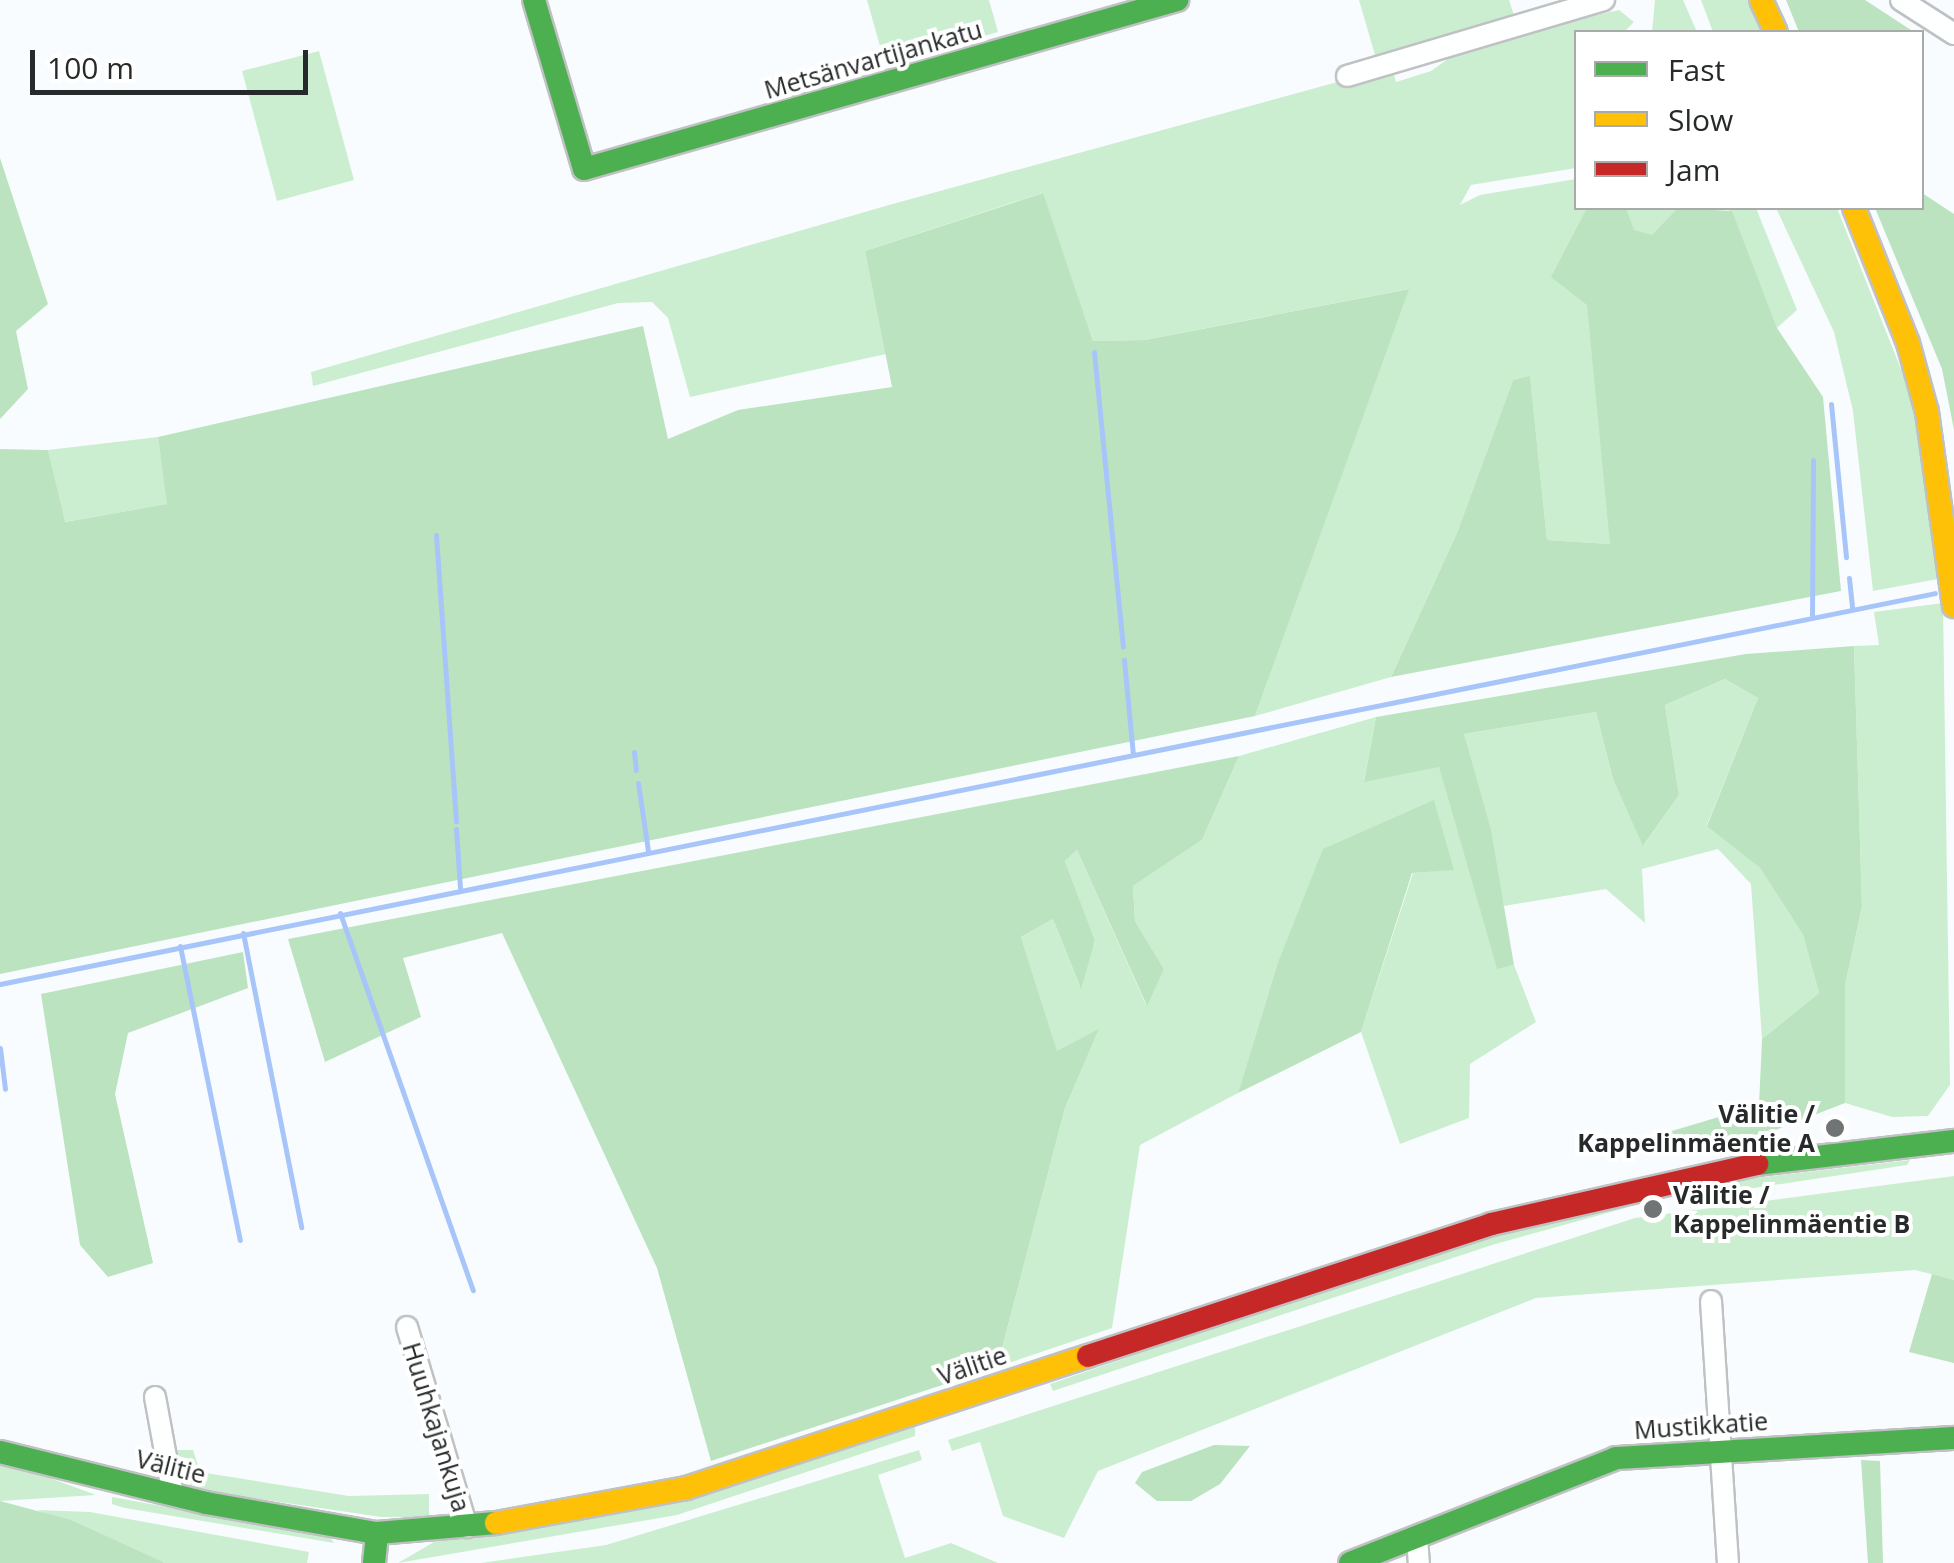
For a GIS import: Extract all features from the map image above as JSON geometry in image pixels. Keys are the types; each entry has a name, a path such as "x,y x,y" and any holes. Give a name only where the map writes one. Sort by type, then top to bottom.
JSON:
{"main road":[{"name":"Metsänvartijankatu","path":"534,0 584,169 1177,0"},
{"path":"1761,0 1775,30"},
{"path":"1855,210 1908,342 1926,412 1954,606"},
{"name":"Välitie","path":"0,1452 173,1495 377,1533 468,1527 596,1510 686,1488 1522,1216 1721,1168 1954,1141"},
{"name":"Mustikkatie","path":"1350,1563 1616,1458 1954,1438"},
{"path":"374,1563 377,1533"}],"street":[{"path":"1347,76 1604,0"},
{"path":"1901,0 1954,34"},
{"path":"1711,1301 1728,1563"},
{"name":"Huuhkajankuja","path":"406,1327 468,1527"},
{"path":"155,1397 173,1495"},
{"path":"1418,1536 1419,1563"}],"green space":[{"path":"867,0 989,0 998,32 885,64"},
{"path":"1359,0 1509,0 1514,15 1375,55"},
{"path":"1655,0 1683,0 1696,30 1652,30"},
{"path":"1701,0 1752,0 1764,30 1712,30"},
{"path":"1786,0 1865,0 1911,30 1798,30"},
{"path":"1619,10 1634,22 1626,30 1574,30 1574,168 1471,185 1460,205 1480,195 1574,179 1574,210 1685,210 1610,544 1547,540 1530,377 1513,380 1457,533 1391,677 1255,716 1408,289 1145,340 1093,341 1042,193 865,251 886,354 690,397 668,318 652,302 618,303 313,386 311,372 889,205 1392,67 1396,82 1431,71 1472,42"},
{"path":"319,51 354,180 277,201 242,71"},
{"path":"0,158 48,304 16,331 28,389 0,419"},
{"path":"1043,193 1093,341 1145,340 1409,289 1255,716 0,974 0,449 48,450 65,522 167,504 158,437 643,326 668,439 738,410 892,387 865,251"},
{"path":"1924,194 1954,214 1954,430 1942,369 1876,210 1924,210"},
{"path":"1586,210 1627,210 1634,230 1652,235 1676,210 1732,211 1777,328 1823,397 1841,591 1391,677 1457,533 1513,380 1530,376 1547,540 1610,544 1587,305 1551,277"},
{"path":"1729,210 1757,210 1797,310 1777,328"},
{"path":"1777,210 1838,210 1914,402 1938,579 1873,591 1853,411 1834,332"},
{"path":"158,437 168,504 64,522 48,450"},
{"path":"1943,603 1950,1085 1928,1116 1892,1117 1845,1103 1845,986 1862,906 1854,646 1879,645 1874,612"},
{"path":"1854,646 1862,906 1845,986 1845,1103 1770,1132 1659,1154 1655,1136 1759,1105 1762,1039 1819,993 1803,935 1760,868 1707,826 1758,698 1725,679 1665,705 1679,795 1643,846 1613,779 1596,712 1464,734 1491,830 1514,965 1497,969 1439,767 1364,782 1376,717 1746,654"},
{"path":"1725,679 1758,698 1707,825 1760,868 1803,935 1819,993 1762,1039 1751,884 1718,849 1642,869 1645,923 1606,889 1504,906 1464,734 1596,712 1613,779 1644,845 1679,795 1665,705"},
{"path":"1376,717 1364,781 1439,766 1497,968 1514,965 1536,1022 1470,1064 1469,1118 1400,1144 1361,1032 1413,873 1453,869 1434,801 1400,818 1277,965 1238,1093 1140,1145 1112,1328 997,1367 1065,1108 1098,1031 1057,1052 1021,937 1053,919 1080,987 1095,942 1065,861 1077,850 1146,1005 1164,969 1135,921 1133,886 1202,840 1239,756"},
{"path":"1239,756 1202,840 1133,886 1135,921 1164,969 1147,1006 1077,850 1065,861 1095,941 1081,989 1053,919 1021,937 1057,1051 1099,1029 1065,1108 997,1367 711,1461 657,1268 502,933 403,958 421,1017 325,1062 288,939"},
{"path":"1434,800 1454,870 1412,873 1361,1032 1238,1093 1277,965 1323,849"},
{"path":"243,952 248,988 128,1033 115,1094 153,1263 108,1277 80,1245 41,994"},
{"path":"1910,1160 1907,1165 1674,1200 1710,1183"},
{"path":"1954,1176 1954,1280 1915,1270 1536,1298 1098,1471 1064,1538 1003,1516 980,1442 952,1451 948,1440 1635,1218"},
{"path":"1629,1207 1492,1245 1053,1391 1050,1384 1463,1242 1578,1212"},
{"path":"1932,1274 1954,1280 1954,1363 1909,1352"},
{"path":"915,1427 915,1436 677,1515 398,1563 434,1542"},
{"path":"1214,1445 1250,1446 1220,1484 1191,1501 1157,1501 1135,1483 1142,1472"},
{"path":"172,1450 193,1450 200,1472 349,1496 429,1494 429,1517 381,1517 197,1490 182,1481"},
{"path":"919,1450 922,1460 878,1475 905,1558 951,1543 998,1563 481,1563 606,1545"},
{"path":"1861,1460 1880,1461 1883,1563 1868,1563"},
{"path":"0,1464 42,1475 96,1495 0,1501"},
{"path":"112,1497 329,1536 334,1543 125,1508 112,1504"},
{"path":"0,1501 71,1520 165,1563 0,1563"},
{"path":"37,1510 90,1512 309,1552 307,1563 165,1563"}],"waterway":[{"path":"1094,352 1123,647"},
{"path":"1831,404 1846,557"},
{"path":"1812,615 1813,460"},
{"path":"436,535 456,821"},
{"path":"1849,578 1852,608"},
{"path":"0,984 1935,593"},
{"path":"1124,660 1133,755"},
{"path":"634,752 636,770"},
{"path":"638,783 648,851"},
{"path":"456,829 460,888"},
{"path":"340,913 473,1290"},
{"path":"243,933 301,1227"},
{"path":"180,946 240,1240"},
{"path":"0,1048 5,1089"}],"traffic: fast":[{"path":"534,0 584,169 1177,0"},
{"path":"1757,1164 1954,1141"},
{"path":"1350,1563 1616,1458 1954,1438"},
{"path":"0,1452 206,1503 377,1533 496,1523"},
{"path":"374,1563 377,1533"}],"traffic: slow":[{"path":"1761,0 1775,30"},
{"path":"1855,210 1908,343 1927,412 1954,606"},
{"path":"496,1523 686,1488 1088,1356"}],"traffic: jam":[{"path":"1088,1356 1491,1224 1757,1164"}],"place":[{"name":"Välitie / Kappelinmäentie A","path":"1835,1128"},
{"name":"Välitie / Kappelinmäentie B","path":"1653,1209"}]}
